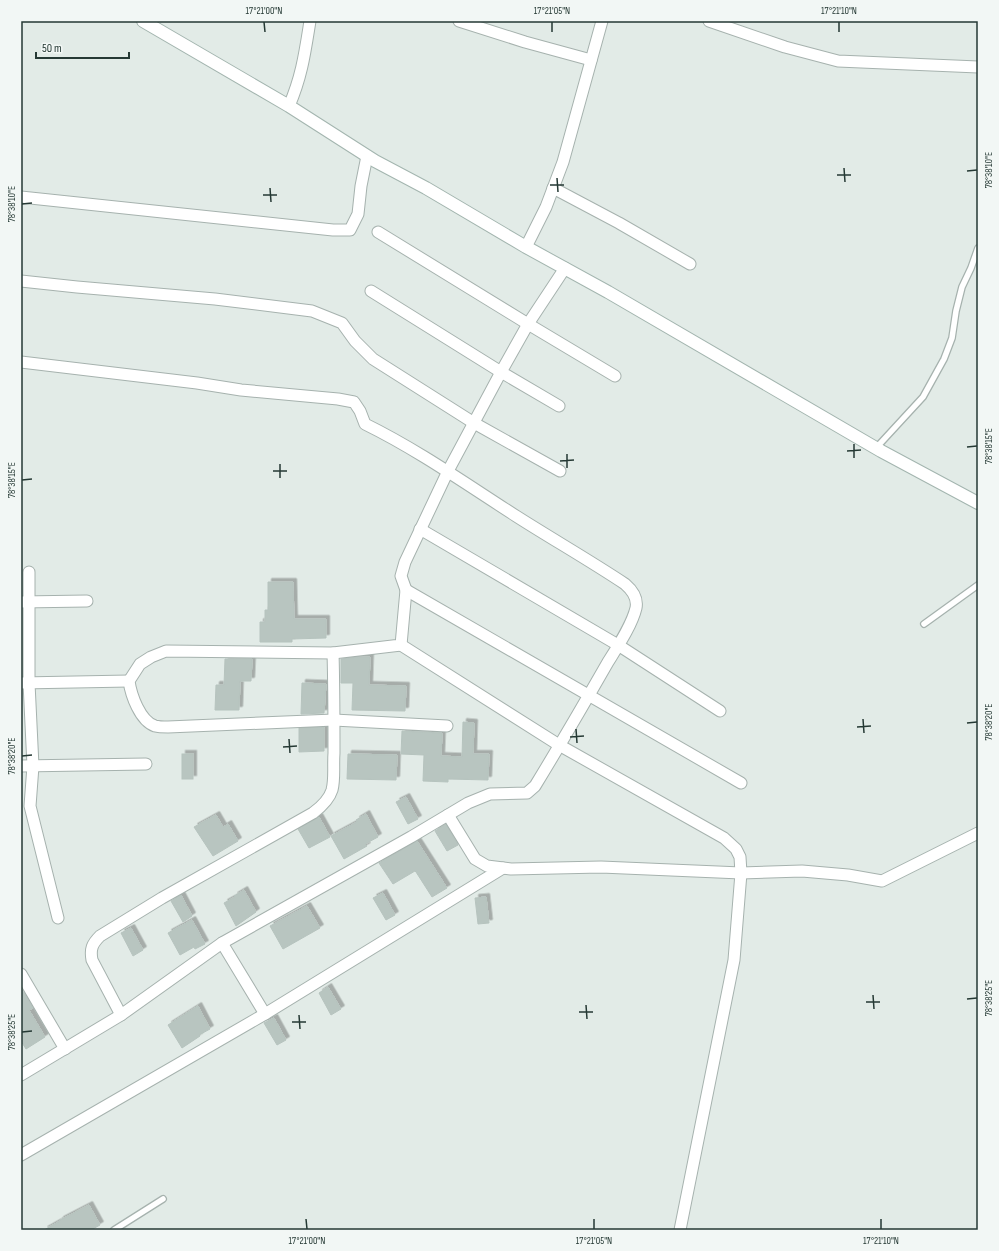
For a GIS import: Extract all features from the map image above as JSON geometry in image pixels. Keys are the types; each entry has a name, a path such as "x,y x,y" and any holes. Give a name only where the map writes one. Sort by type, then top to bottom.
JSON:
{"street":[{"path":"143,21 290,106 366,156 426,188 526,247 608,292 876,448 978,503"},
{"path":"290,106 298,87 310,21"},
{"path":"459,21 525,42 591,60"},
{"path":"526,247 546,207 565,155 602,21"},
{"path":"709,21 785,47 838,61 978,67"},
{"path":"21,197 333,230 350,230 358,214 360,186 366,156"},
{"path":"553,188 619,223 690,264"},
{"path":"378,232 615,376"},
{"path":"401,645 406,590 401,576 404,562 448,471 501,372 528,324 565,268"},
{"path":"21,281 214,299 312,312 342,323 355,341 373,359 474,423 560,471"},
{"path":"371,291 501,372 559,406"},
{"path":"21,362 190,382 241,390 338,399 354,402 360,411 365,424 387,435 448,471 516,516 604,570 632,590 636,599 636,607 633,618 590,695 535,786 530,791 520,793 508,792 490,794 468,803 405,841 222,943 121,1014 21,1075"},
{"path":"420,529 618,645 720,711"},
{"path":"29,572 25,602 25,683 33,766 26,807 58,918"},
{"path":"406,590 590,695 741,784"},
{"path":"25,602 87,601"},
{"path":"447,726 334,720 168,727 154,726 143,718 131,693 129,681 140,664 151,657 166,651 333,653 401,645 559,745 724,838 732,844 739,853 741,873 734,960 680,1230"},
{"path":"121,1014 92,960 90,952 93,943 100,936 144,910 313,813 323,806 332,791 334,720 333,653"},
{"path":"25,683 129,681"},
{"path":"21,766 146,764"},
{"path":"448,815 475,859 487,866 503,868 601,867 741,873 802,871 848,875 882,882 978,833"},
{"path":"21,1155 265,1014 503,868"},
{"path":"222,943 265,1014"},
{"path":"21,974 65,1049"}],"lane":[{"path":"876,448 923,397 944,358 952,338 956,311 962,287 978,248"},
{"path":"924,624 978,585"},
{"path":"114,1230 163,1199"}],"building":[{"path":"268,582 293,582 294,619 326,619 326,638 292,639 292,642 260,642 260,622 265,622 265,610 268,610"},
{"path":"370,657 369,685 406,686 405,711 352,710 353,683 341,683 341,659"},
{"path":"225,659 252,659 251,681 240,681 239,710 215,710 216,685 224,685"},
{"path":"302,683 326,684 324,713 301,714"},
{"path":"463,722 474,723 473,754 489,754 488,780 448,779 448,782 423,781 424,755 401,754 402,731 442,733 441,756 462,757"},
{"path":"324,727 324,751 299,752 299,728"},
{"path":"182,754 193,754 193,779 182,779"},
{"path":"348,754 397,755 396,780 347,779"},
{"path":"406,797 418,819 408,824 396,802"},
{"path":"366,814 378,837 365,844 367,846 344,859 331,836 357,822 356,820"},
{"path":"216,815 223,827 228,824 238,841 213,856 194,827"},
{"path":"319,817 330,837 309,848 298,829"},
{"path":"446,824 458,845 447,851 435,831"},
{"path":"417,841 447,888 432,897 415,871 393,884 379,863"},
{"path":"244,890 256,912 236,926 224,903"},
{"path":"383,893 395,915 386,920 373,898"},
{"path":"181,895 192,916 183,922 171,901"},
{"path":"486,897 489,923 478,924 475,898"},
{"path":"307,906 320,928 283,949 270,926"},
{"path":"192,920 205,944 195,949 194,947 180,955 168,933"},
{"path":"131,928 143,950 133,956 121,933"},
{"path":"328,987 341,1009 331,1015 319,993"},
{"path":"21,988 33,1008 29,1010 45,1037 26,1049 21,1041"},
{"path":"198,1006 210,1029 199,1035 200,1036 182,1048 168,1025"},
{"path":"274,1018 286,1040 277,1045 264,1023"},
{"path":"89,1205 100,1225 91,1230 44,1230 60,1220"}]}
